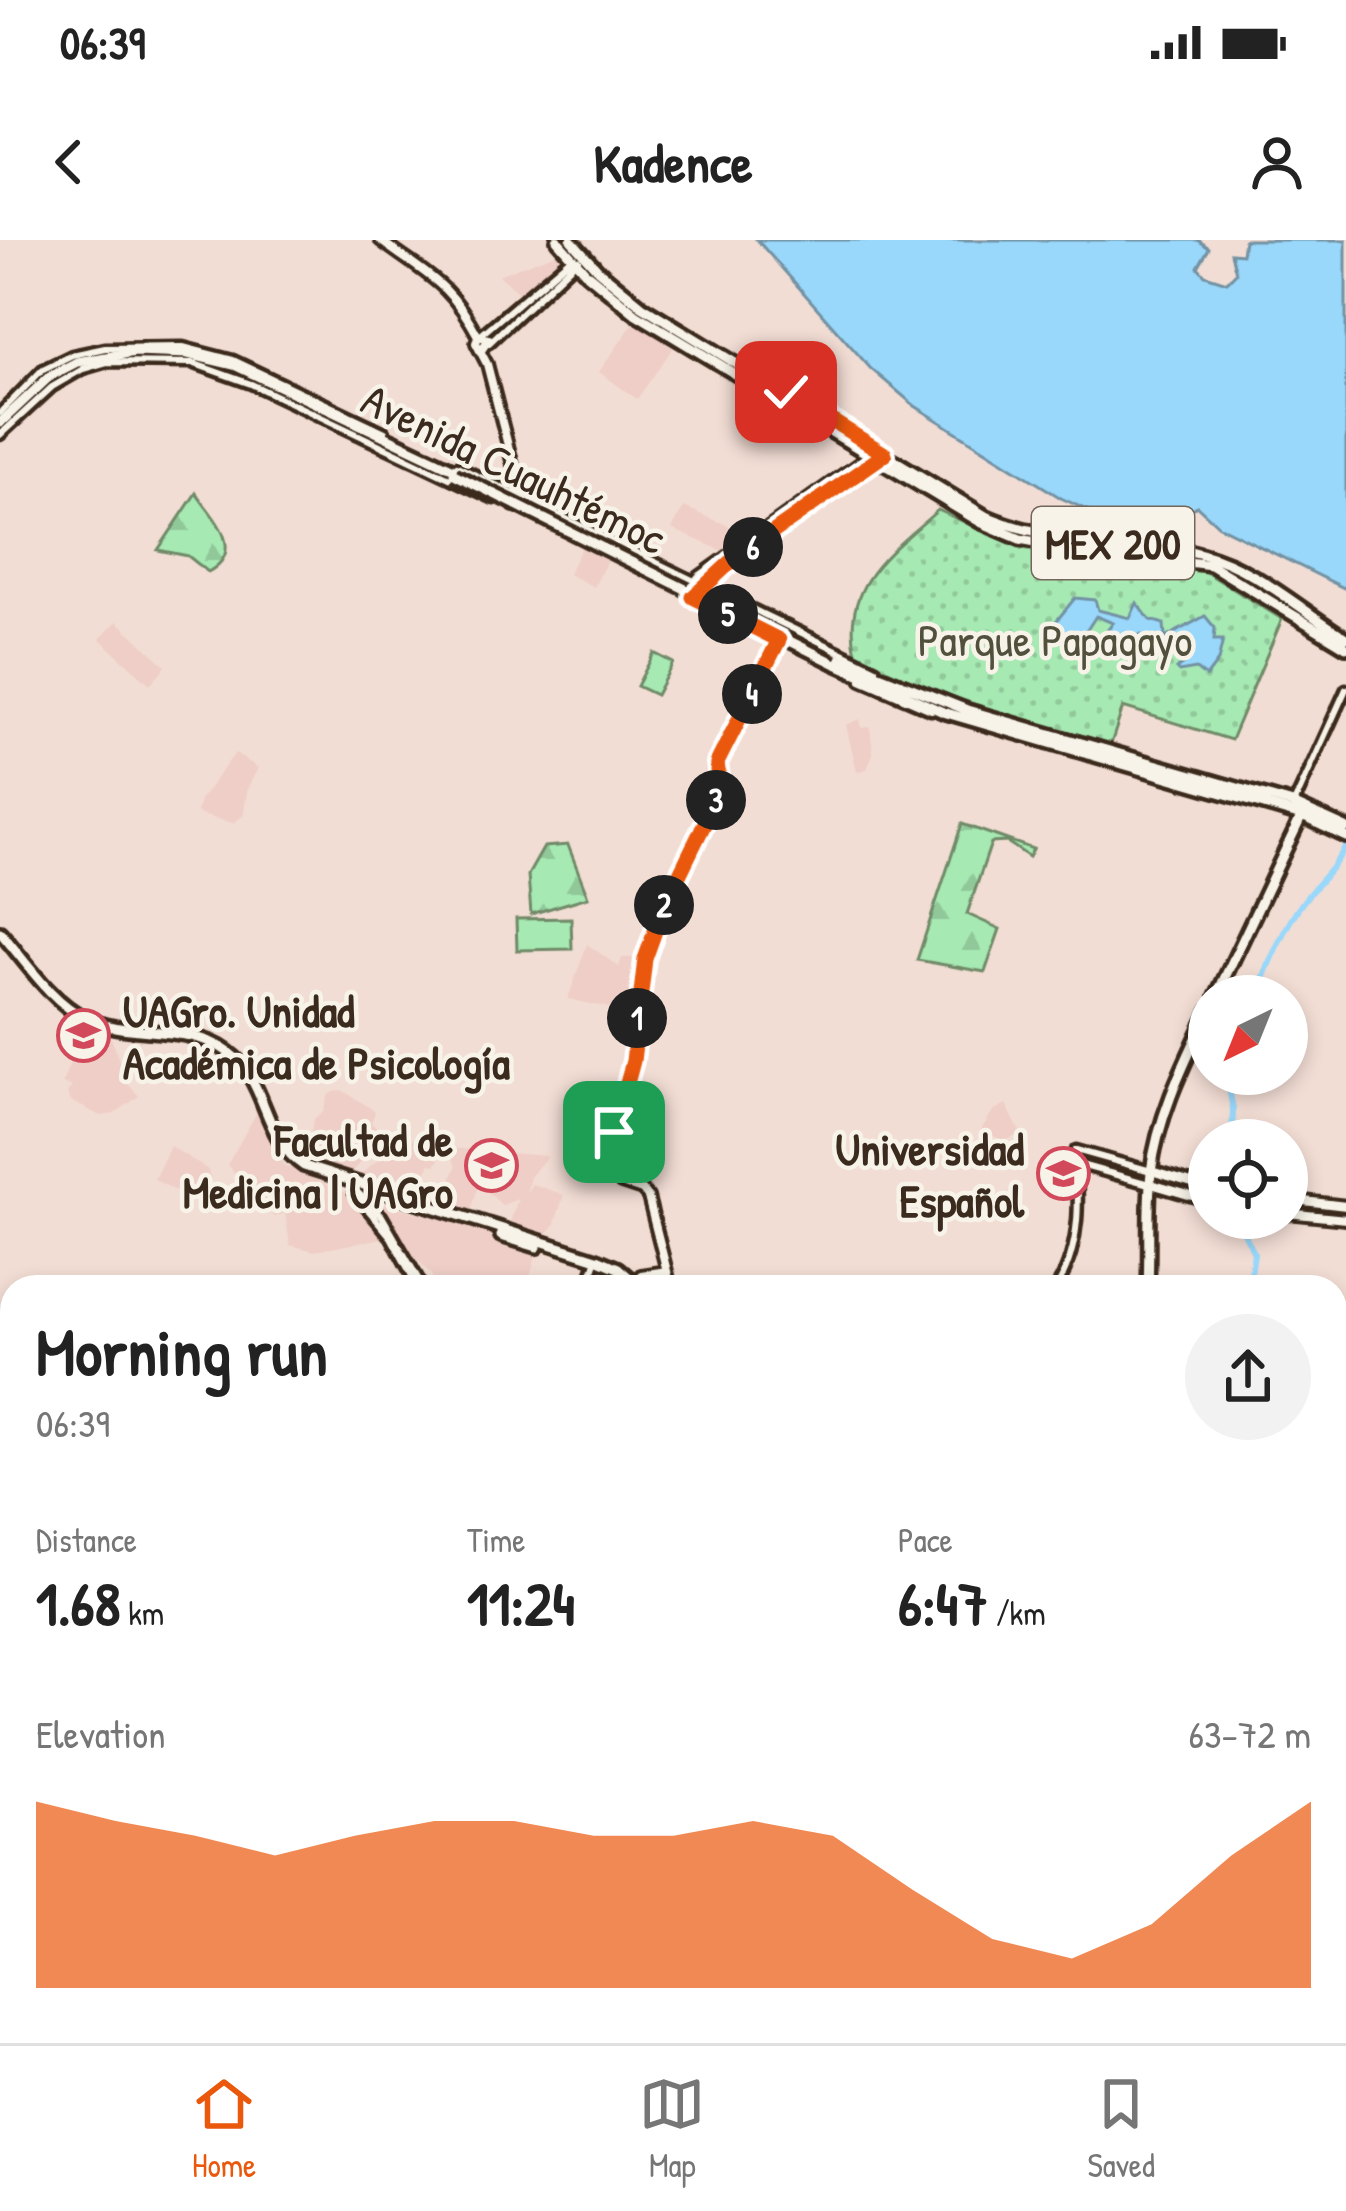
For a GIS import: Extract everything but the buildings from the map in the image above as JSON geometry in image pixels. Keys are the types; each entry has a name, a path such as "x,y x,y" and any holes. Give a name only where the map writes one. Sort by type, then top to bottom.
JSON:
{"main road":[{"path":"380,240 439,280 480,335 476,343 486,346 520,497 513,507"},
{"name":"MEX 200","path":"557,240 636,314 984,515 1023,531 1188,550 1223,560 1346,642"},
{"name":"MEX 200","path":"571,240 578,256"},
{"name":"Avenida Cuauhtémoc","path":"0,429 52,380 78,365 135,355 221,364 452,469 943,712 1298,810"},
{"path":"689,595 878,455"},
{"path":"668,1275 648,1197 621,1183 611,1158 633,1061 645,959 664,906 721,790 717,763 779,640"},
{"name":"Avenida Cuauhtémoc","path":"835,661 967,710 1298,810 1346,834"},
{"path":"1225,975 1298,810"},
{"path":"0,936 77,1020 198,1043 230,1060 250,1084 266,1129 286,1159 310,1175 484,1227"},
{"path":"0,936 81,1016 194,1037 233,1056 255,1084 277,1142 304,1166 595,1262 621,1275"},
{"path":"1148,1275 1151,1171 1174,1088 1188,1057"},
{"path":"1151,1171 1188,1182"},
{"path":"1150,1184 1188,1196"},
{"path":"1308,1201 1346,1206"},
{"path":"1308,1215 1346,1219"},
{"path":"657,1275 667,1271"}],"street":[{"path":"480,335 578,256"},
{"path":"486,346 578,256"},
{"path":"0,413 43,369 72,355 105,348 183,347 233,360 452,469 967,710"},
{"path":"0,429 83,369 107,362 192,363 233,376 513,507 905,702 943,712"},
{"path":"1298,810 1346,689"},
{"path":"1063,1275 1079,1218 1076,1150 1151,1171"},
{"path":"1077,1164 1150,1184"},
{"path":"355,1190 355,1198 374,1214 414,1275"},
{"path":"591,1275 595,1262"}],"shaded area":[{"path":"561,251 569,259 525,299 498,275"},
{"path":"635,321 673,348 637,399 599,372"},
{"path":"684,507 749,536 725,552 672,529"},
{"path":"584,543 609,556 594,587 568,574"},
{"path":"117,621 166,666 150,684 100,639"},
{"path":"860,719 862,728 870,727 873,754 867,769 857,772 846,725"},
{"path":"235,753 258,768 248,787 243,816 233,823 201,815 197,812 200,800"},
{"path":"587,944 619,967 622,958 641,958 632,1013 568,999"},
{"path":"82,1033 110,1035 127,1083 139,1096 114,1114 101,1116 70,1101 67,1092 72,1087 62,1083"},
{"path":"342,1090 375,1111 371,1123 388,1135 345,1178 303,1160 314,1119 323,1111 329,1094"},
{"path":"1006,1104 1021,1134 1004,1141 981,1130 993,1111"},
{"path":"257,1112 283,1165 346,1193 388,1237 315,1251 290,1245 285,1213 274,1217 227,1165"},
{"path":"402,1138 433,1142 439,1160 429,1164 426,1176 447,1186 438,1185 433,1202 357,1178"},
{"path":"170,1146 208,1170 201,1205 154,1179"},
{"path":"449,1148 547,1156 530,1177 526,1193 532,1184 564,1195 554,1226 543,1238 508,1228 518,1199 502,1205 479,1184 470,1214 441,1204 456,1167"},
{"path":"371,1200 539,1246 531,1275 431,1275"}],"green space":[{"path":"196,493 226,544 220,563 208,572 188,556 158,550"},
{"name":"Parque Papagayo","path":"938,510 1021,548 1201,569 1282,619 1231,740 1123,707 1111,744 949,695 856,654 855,608 863,589 887,556"},
{"path":"654,653 673,663 656,695 637,686"},
{"path":"962,824 1033,849 1029,857 1007,842 991,843 967,914 1000,929 985,972 917,960"},
{"path":"568,845 588,897 531,914 528,875 544,847"},
{"path":"571,918 572,949 517,950 516,919"}],"water":[{"path":"757,240 1198,240 1209,248 1198,267 1205,275 1227,282 1236,273 1231,253 1242,254 1244,240 1346,240 1346,589 1219,526 1197,506 1173,522 1151,526 1100,516 1061,498 915,406 871,369"},
{"path":"1075,598 1095,600 1098,610 1130,618 1137,603 1150,620 1164,624 1165,638 1205,616 1215,628 1214,640 1223,640 1218,661 1206,677 1196,669 1179,672 1176,669 1186,662 1189,650 1177,641 1138,662 1130,659 1138,646 1154,650 1158,645 1141,635 1124,650 1107,646 1106,632 1113,623 1096,616 1079,642 1053,625"}],"waterway":[{"path":"1264,975 1290,922 1346,845"},
{"path":"1230,1095 1233,1119"},
{"path":"1247,1239 1254,1253 1251,1275"}],"place":[{"name":"UAGro. Unidad Académica de Psicología","path":"84,1036"},
{"name":"Facultad de Medicina | UAGro","path":"492,1165"},
{"name":"Universidad Español","path":"1063,1174"}],"route":[{"path":"614,1132 633,1061 645,959 664,906 721,790 717,763 779,640 693,597 732,561 885,454 786,392"}]}
